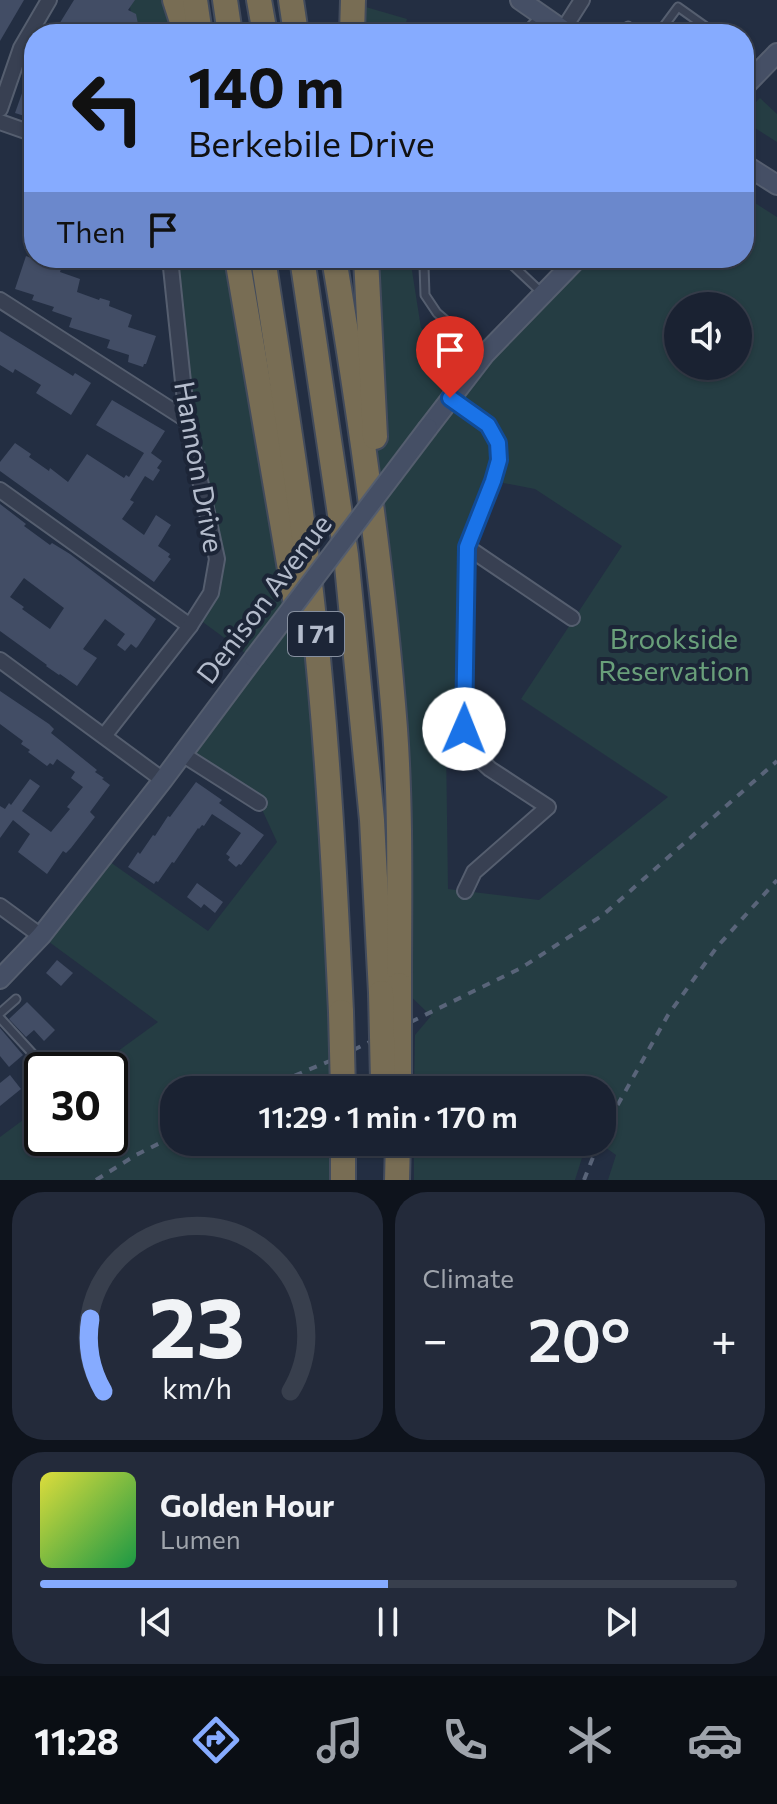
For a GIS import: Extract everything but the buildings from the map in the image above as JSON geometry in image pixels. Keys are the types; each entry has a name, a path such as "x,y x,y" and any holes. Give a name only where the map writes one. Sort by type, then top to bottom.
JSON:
{"highway":[{"path":"175,0 183,24"},
{"path":"195,0 199,24"},
{"path":"225,0 229,24"},
{"path":"259,0 263,24"},
{"path":"291,0 295,24"},
{"path":"352,24 353,0"},
{"path":"239,268 278,492 334,852"},
{"name":"I 71","path":"264,268 314,618 334,852 343,1076"},
{"name":"I 71","path":"303,268 346,555 390,989"},
{"path":"335,268 379,563 395,729 398,845 390,989 391,1076"},
{"path":"367,268 379,563"},
{"path":"343,1156 343,1180"},
{"path":"383,1156 383,1180"},
{"path":"397,1180 398,1156"}],"main road":[{"path":"520,0 554,24"},
{"path":"754,72 777,53"},
{"path":"754,170 777,185"},
{"name":"Denison Avenue","path":"0,979 41,936 163,780 485,354 568,268"}],"street":[{"path":"35,24 49,0"},
{"path":"570,24 582,0"},
{"path":"537,24 544,17"},
{"path":"0,109 24,43"},
{"path":"0,122 24,130"},
{"name":"Hannon Drive","path":"104,736 190,626 211,593 217,559 187,420 171,268"},
{"path":"0,300 187,420"},
{"path":"450,398 488,425 498,443 499,460 467,547 464,729 468,749 490,769 548,807 474,872 465,891"},
{"path":"0,490 190,626"},
{"path":"467,547 572,618"},
{"path":"0,660 163,780"},
{"path":"182,754 259,803"},
{"path":"0,906 41,936"}],"lane":[{"path":"665,24 678,7 702,24"},
{"path":"424,268 425,295 437,313 485,354"},
{"path":"516,268 543,294"},
{"path":"16,999 0,1016 32,1052"}],"green space":[{"path":"129,0 175,0 183,24 133,24"},
{"path":"352,3 407,19 406,24 352,24"},
{"path":"760,98 777,114 777,142 754,127 754,104"},
{"name":"Brookside Reservation","path":"754,202 777,217 777,1180 608,1180 616,1156 616,1076 414,1076 415,1035 431,1016 399,985 366,268 412,268 421,328 472,369 568,268 754,268","holes":["493,481 535,489 622,546 521,699 668,797 539,900 448,889 446,743 464,729 467,547"]},
{"path":"171,268 239,268 321,761 334,1076 160,1076 160,1156 337,1156 338,1180 0,1180 0,1137 24,1119 24,1156 128,1156 128,1052 117,1052 158,1022 41,936 103,857 208,931 277,842 259,803 182,754 253,659 196,617 215,576 187,420"},
{"path":"414,1156 583,1156 575,1180 414,1180"}],"railway":[{"path":"294,1076 521,968 603,915 777,761"},
{"path":"616,1108 668,1015 717,947 777,880"},
{"path":"96,1180 160,1143"},
{"path":"584,1180 593,1156"}],"route":[{"path":"450,398 488,425 498,443 499,460 467,547 464,729"}]}
